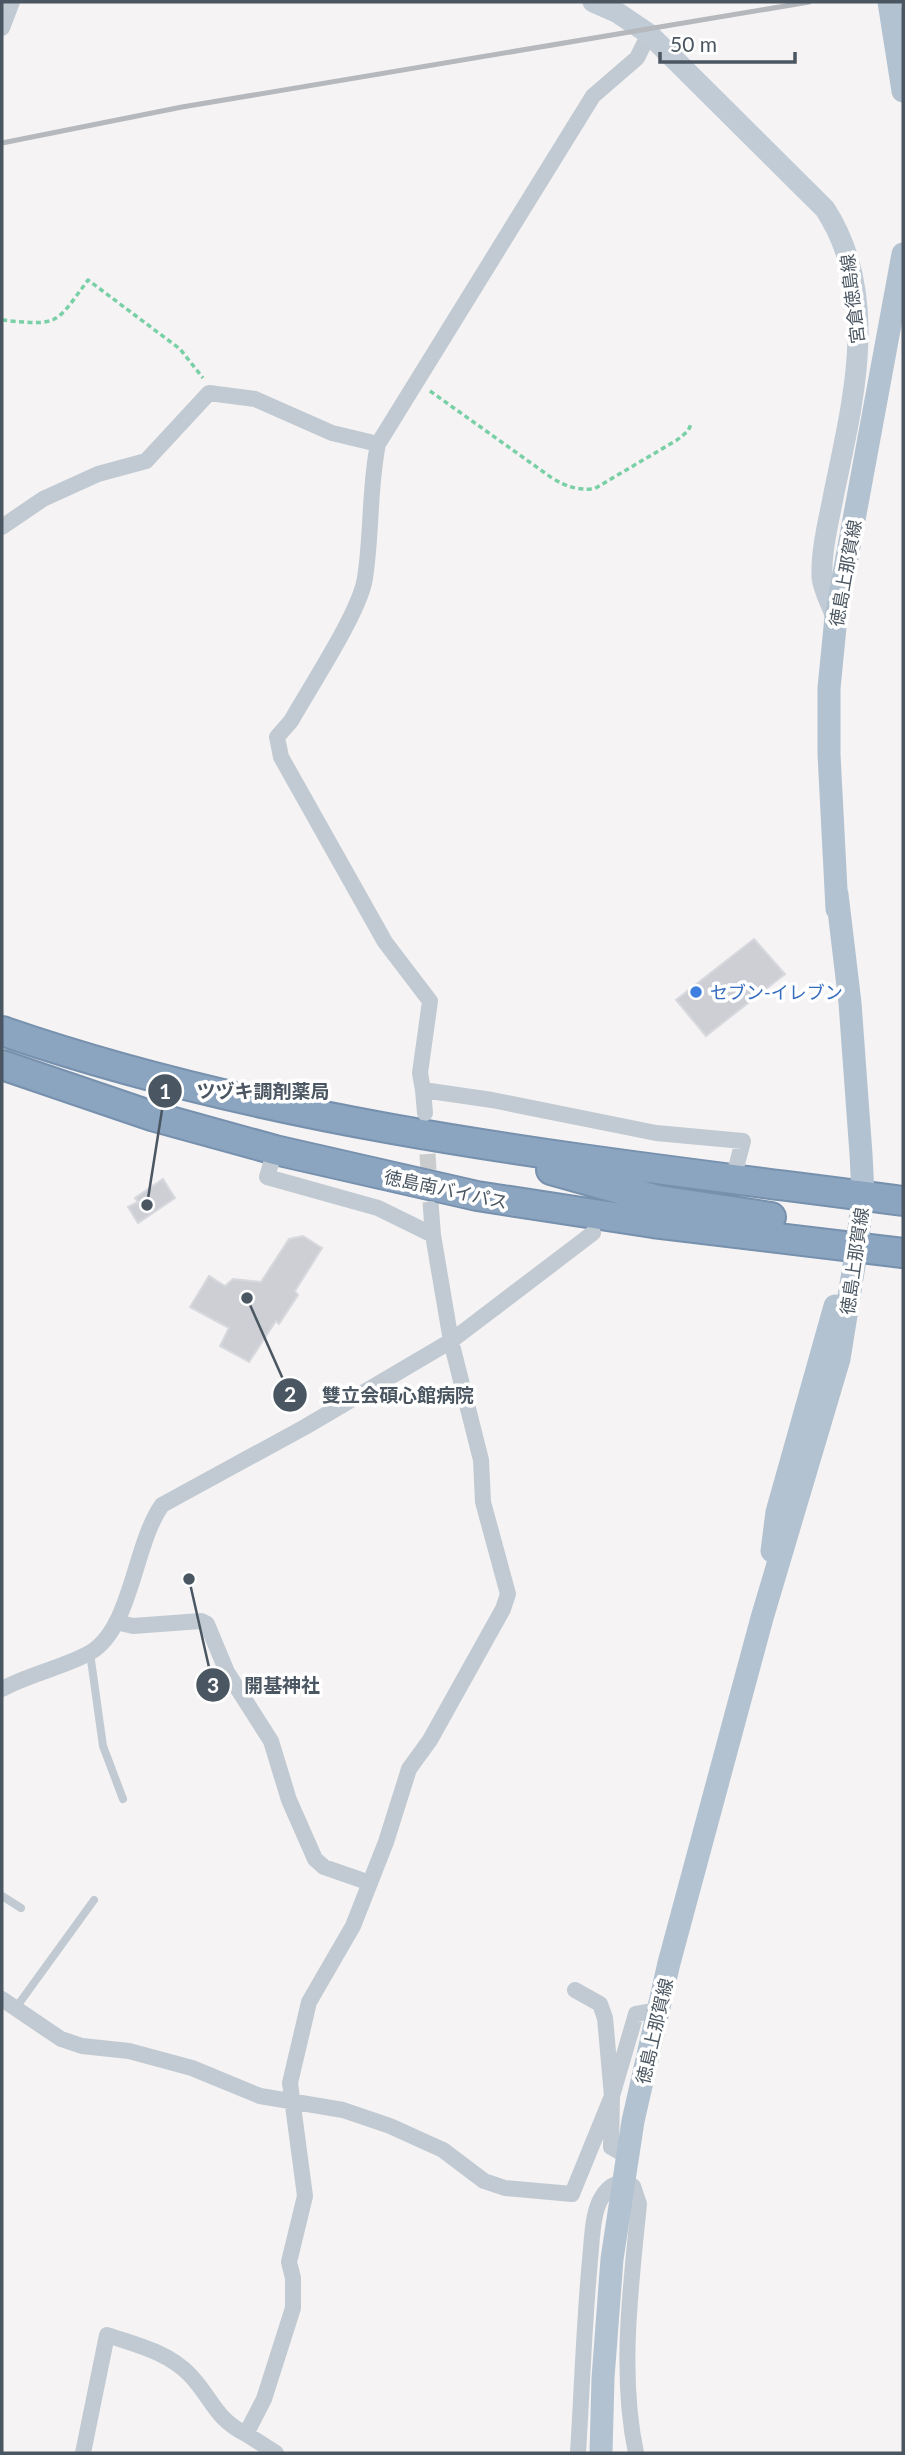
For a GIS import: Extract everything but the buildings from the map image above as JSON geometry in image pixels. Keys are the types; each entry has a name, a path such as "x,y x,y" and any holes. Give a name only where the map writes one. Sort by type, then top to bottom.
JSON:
{"highway":[{"path":"2,1031 78,1055 289,1109 479,1144 875,1196"},
{"name":"徳島南バイパス","path":"6,1066 152,1116 275,1150 543,1208 856,1240 903,1253"},
{"path":"479,1144 546,1168 658,1200 856,1240"}],"main road":[{"name":"宮倉徳島線","path":"593,2 618,13 649,34 825,209 845,244 859,335 858,378 824,542 822,580 836,617"},
{"path":"889,2 903,91"},
{"name":"徳島上那賀線","path":"601,2453 603,2378 627,2155 659,2010 762,1618 805,1482 839,1359 856,1240 875,1196 837,894 829,754 829,688 836,617 903,254"}],"street":[{"path":"2,28 12,2"},
{"path":"425,1113 420,1073 430,1001 385,942 281,757 277,737 291,721 358,601 365,579 372,471 378,444 593,96 637,58 649,34"},
{"path":"2,527 43,499 99,474 146,461 209,393 255,399 332,433 378,444"},
{"path":"424,1090 492,1100 656,1133 743,1141 733,1179"},
{"path":"275,1150 267,1177 378,1208 433,1235"},
{"path":"246,2434 264,2399 293,2308 293,2278 289,2262 305,2196 290,2083 309,2002 353,1926 409,1769 455,1695 508,1594 483,1502 481,1460 451,1341 431,1209"},
{"path":"2,1689 28,1675 90,1653 105,1641 116,1622 151,1520 162,1505 305,1427 451,1341 593,1233"},
{"path":"116,1622 133,1626 201,1622 207,1625 227,1672 271,1741 289,1800 315,1859 324,1867 370,1883"},
{"path":"575,1990 600,2004 605,2018 612,2096 611,2147 627,2155"},
{"path":"8,2004 61,2039 82,2046 129,2051 192,2068 234,2087 292,2103 343,2110 390,2126 443,2150 484,2181 506,2188 572,2194 612,2096 636,2014 659,2010"},
{"path":"578,2453 582,2340 593,2238 600,2199 613,2185 622,2182 633,2186 639,2204 628,2350 631,2432 636,2453"},
{"path":"83,2453 107,2335 166,2356 193,2378 218,2415 230,2427 276,2453"}],"lane":[{"path":"90,1653 103,1746 123,1798"},
{"path":"2,1896 21,1909"},
{"path":"8,2004 94,1900"}],"path":[{"path":"2,320 43,324 59,319 88,280 180,349 196,366 209,393"},
{"path":"417,381 552,478 567,487 580,490 594,489 677,440 688,431 692,422"}],"tunnel":[{"path":"426,1130 431,1209"}],"railway":[{"path":"2,143 182,107 809,2"}],"place":[{"name":"セブン-イレブン","path":"696,992"},
{"name":"ツヅキ調剤薬局","path":"147,1205"},
{"name":"雙立会碩心館病院","path":"247,1298"},
{"name":"開基神社","path":"189,1579"}]}
